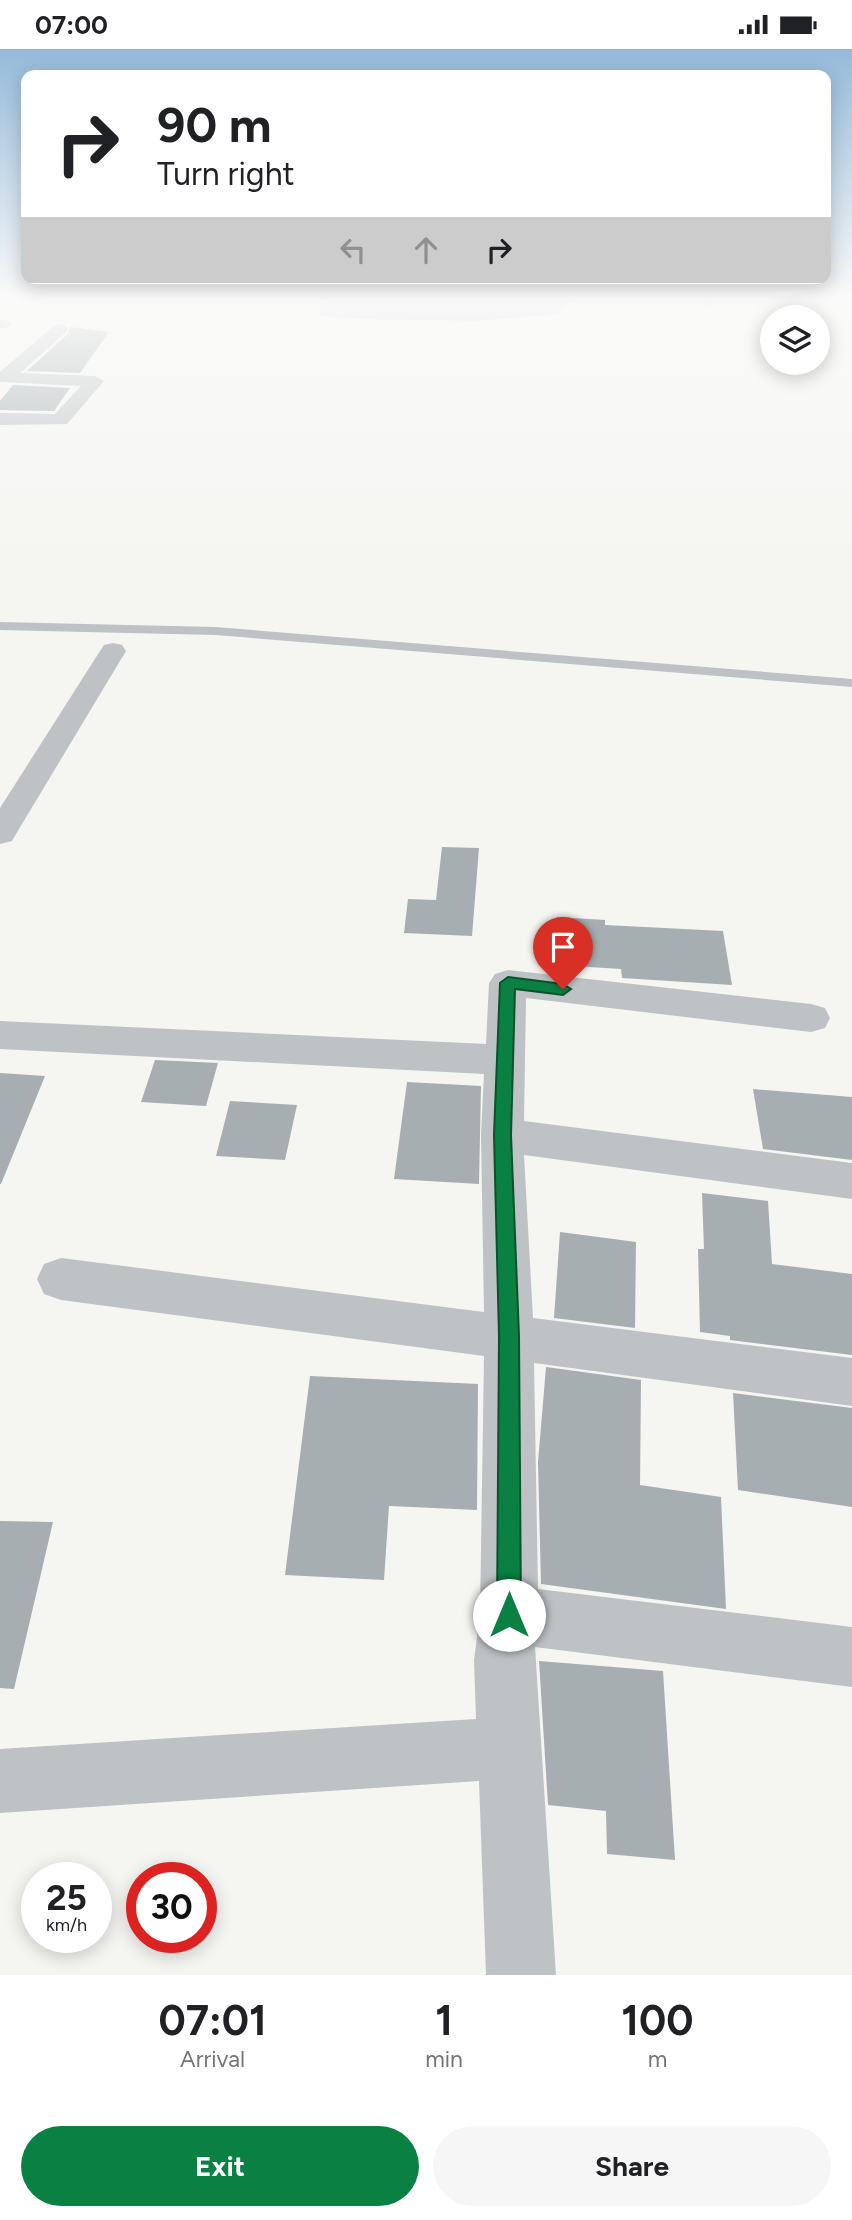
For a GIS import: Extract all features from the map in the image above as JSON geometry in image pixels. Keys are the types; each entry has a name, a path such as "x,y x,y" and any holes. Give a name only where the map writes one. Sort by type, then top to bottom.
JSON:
{"street":[{"path":"0,419 60,420 90,387"},
{"path":"0,834 113,651"},
{"path":"521,1975 505,1660 509,1615 509,1336 502,1135 508,983 811,1018"},
{"path":"0,1035 503,1060"},
{"path":"502,1135 852,1181"},
{"path":"61,1279 852,1381"},
{"path":"509,1615 852,1657"},
{"path":"0,1781 508,1748"}],"lane":[{"path":"0,626 215,631 852,683"}],"building":[{"path":"11,387 70,388 54,411 0,410 0,401"},
{"path":"442,847 479,848 472,936 404,933 408,899 436,900"},
{"path":"557,917 605,920 605,925 723,931 732,985 622,978 621,969 557,965"},
{"path":"155,1060 218,1063 206,1106 141,1102"},
{"path":"0,1073 45,1076 1,1184 0,1184"},
{"path":"407,1082 481,1086 479,1184 394,1179"},
{"path":"753,1089 852,1097 852,1160 763,1149"},
{"path":"230,1101 297,1105 285,1160 216,1156"},
{"path":"702,1193 768,1201 772,1264 852,1274 852,1355 730,1340 730,1336 700,1332 698,1249 704,1249"},
{"path":"560,1232 636,1242 635,1328 554,1318"},
{"path":"546,1367 641,1380 640,1485 721,1497 726,1609 541,1584 538,1462"},
{"path":"310,1376 478,1384 477,1510 389,1506 384,1580 285,1575"},
{"path":"733,1393 852,1408 852,1507 738,1490"},
{"path":"0,1521 53,1522 14,1689 0,1688"},
{"path":"539,1661 663,1671 675,1860 607,1854 606,1811 548,1805"}],"route":[{"path":"509,1615 509,1336 502,1135 508,983 563,989"}]}
